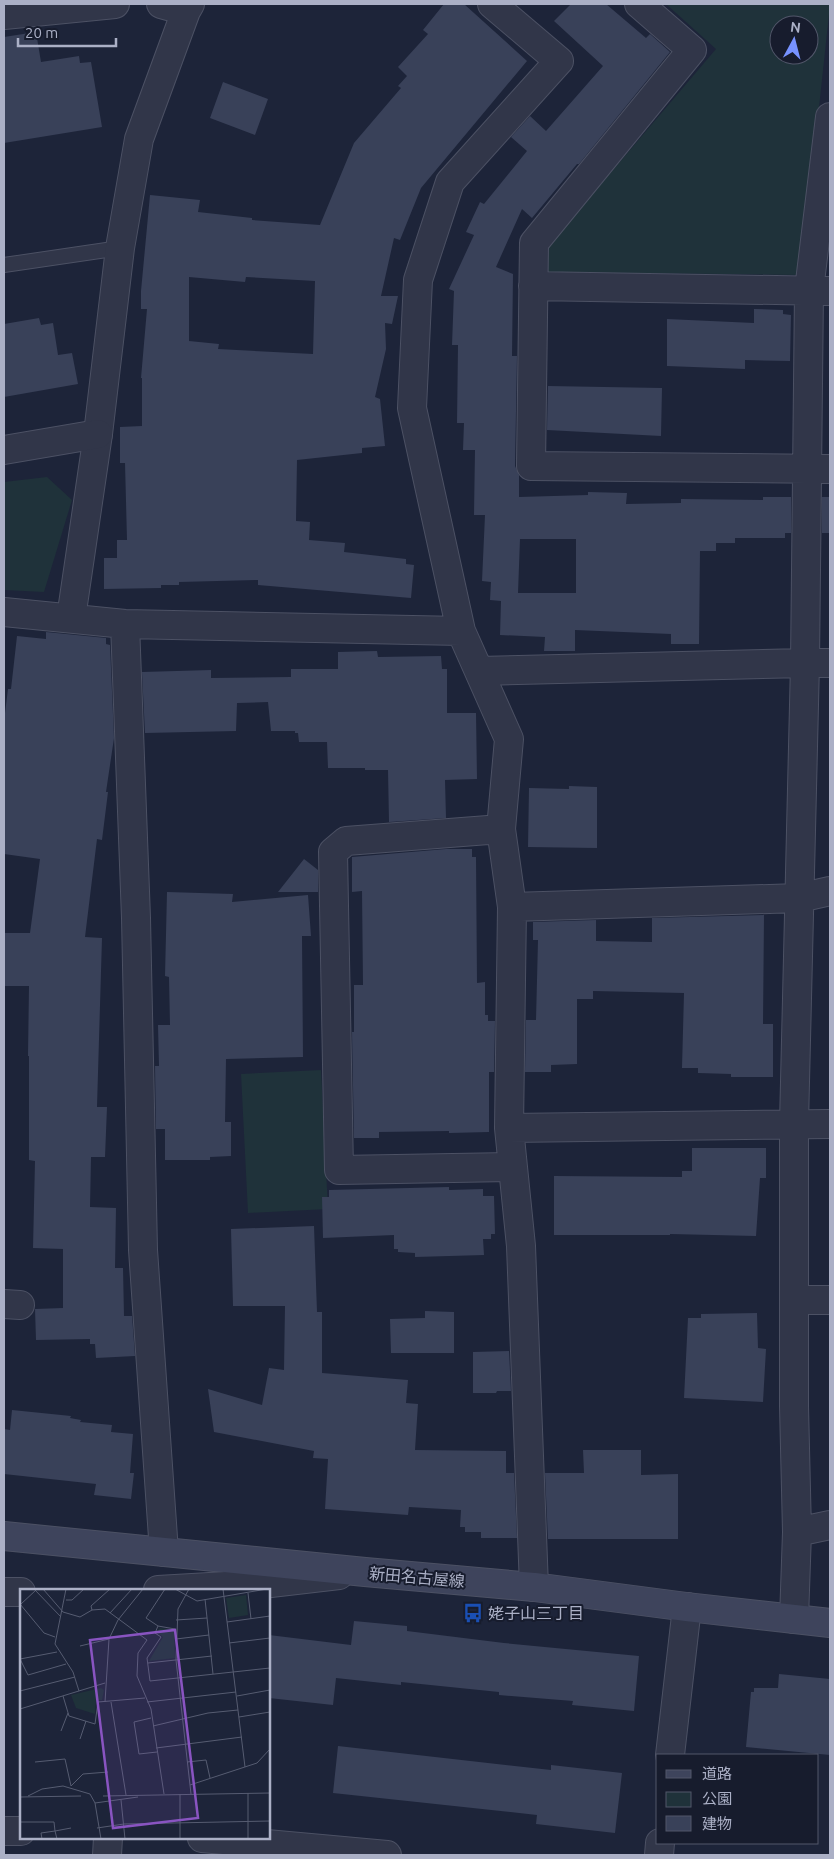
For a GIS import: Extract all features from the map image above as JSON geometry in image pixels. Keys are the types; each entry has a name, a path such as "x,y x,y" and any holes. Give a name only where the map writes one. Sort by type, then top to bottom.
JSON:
{"main road":[{"name":"新田名古屋線","path":"4,1536 534,1587 830,1623"}],"street":[{"path":"4,15 115,4"},
{"path":"492,4 558,61 450,182 418,280 412,408 461,631 509,739 501,829 512,907 509,1128 521,1246 534,1587"},
{"path":"639,4 692,50 534,243 530,466 819,469"},
{"path":"71,618 98,434 120,248 139,139 179,6"},
{"path":"794,1619 797,1532 794,1124 799,898 818,663 819,290 830,117"},
{"path":"533,286 819,290"},
{"path":"4,450 98,434"},
{"path":"4,612 125,624 461,631"},
{"path":"125,624 136,918 143,1250 164,1552"},
{"path":"479,671 818,663"},
{"path":"501,829 346,841 332,852 339,1170 513,1167"},
{"path":"512,907 799,898 830,891"},
{"path":"509,1128 830,1124"},
{"path":"794,1300 830,1300"},
{"path":"797,1532 830,1525"},
{"path":"175,1589 262,1584 365,1572"},
{"path":"4,1592 20,1592"},
{"path":"670,1754 688,1607"},
{"path":"4,1831 20,1830"},
{"path":"108,1839 108,1855"},
{"path":"213,1839 387,1855"}],"lane":[{"path":"4,265 120,248"}],"green space":[{"path":"666,4 830,5 801,275 546,272 549,245 716,49"},
{"path":"47,477 72,500 44,592 4,590 4,482"},
{"path":"321,1070 328,1209 248,1213 241,1074"}],"building":[{"path":"444,4 464,4 527,61 421,188 400,240 394,238 381,296 398,296 392,324 385,323 386,349 375,397 380,399 385,446 362,448 362,453 297,460 296,521 310,522 309,540 345,543 344,552 406,559 406,564 414,565 411,598 258,585 258,580 179,582 179,585 161,585 161,588 104,589 104,558 117,558 117,540 127,540 125,463 120,463 120,427 142,426 141,378 147,309 141,309 141,291 150,195 200,200 198,212 252,218 252,220 320,225 354,143 401,88 398,86 407,76 398,67 428,34 423,30","holes":["189,277 245,282 246,277 315,281 313,354 218,349 219,344 189,341"]},
{"path":"571,4 606,4 646,38 650,34 670,52 579,164 577,164 532,218 522,209 496,267 513,274 512,356 517,356 515,466 519,475 519,497 588,495 588,492 627,493 626,504 681,503 681,499 763,500 763,497 791,497 791,533 785,533 785,538 735,538 735,543 716,543 716,551 700,551 699,644 671,644 671,634 575,630 575,651 544,651 545,637 500,635 501,601 490,600 491,582 482,581 485,515 474,515 475,450 463,450 464,423 457,423 458,345 452,345 454,291 449,289 474,235 466,232 480,202 484,204 527,151 511,137 530,116 546,131 603,66 554,21","holes":["520,539 576,539 576,593 518,593"]},
{"path":"36,32 41,62 79,56 80,63 91,62 102,127 4,143 4,37"},
{"path":"223,82 268,99 255,135 210,118"},
{"path":"754,309 783,310 783,314 791,315 790,361 745,360 745,369 667,366 667,319 754,323"},
{"path":"39,318 41,325 53,323 58,355 72,353 78,384 4,397 4,324"},
{"path":"548,386 662,388 661,436 547,430"},
{"path":"822,497 830,497 830,533 822,533"},
{"path":"46,632 106,638 106,644 110,645 114,738 106,792 108,792 102,840 97,839 85,937 102,938 97,1107 107,1107 105,1157 91,1157 90,1207 116,1208 115,1268 123,1268 124,1316 132,1316 135,1356 96,1358 95,1344 90,1344 90,1339 36,1340 35,1309 63,1308 63,1249 33,1248 35,1161 29,1160 29,986 4,986 4,933 30,933 40,859 4,854 4,721 8,689 11,689 17,636 46,639"},
{"path":"377,651 378,657 441,656 442,669 447,669 447,713 476,713 477,779 445,780 446,818 389,822 388,770 328,768 327,742 299,742 298,733 295,733 295,731 271,731 268,702 237,703 236,731 145,733 142,672 211,670 211,678 291,677 291,669 338,669 338,652"},
{"path":"569,786 597,787 597,848 528,847 529,788 569,789"},
{"path":"446,849 472,849 472,857 476,857 477,983 485,982 485,1015 488,1015 488,1021 495,1021 494,1072 489,1072 489,1132 379,1132 379,1138 354,1138 352,1032 354,1032 354,985 363,985 362,891 352,892 352,857"},
{"path":"304,859 318,870 318,892 278,892"},
{"path":"167,892 233,894 232,902 308,895 311,936 302,936 303,1057 226,1059 225,1122 231,1122 231,1156 210,1157 210,1160 165,1160 165,1129 156,1129 155,1066 159,1066 158,1025 170,1025 169,977 165,976"},
{"path":"764,915 763,1024 773,1024 773,1077 731,1077 731,1074 698,1073 698,1068 682,1068 684,993 593,991 593,999 577,999 577,1064 551,1065 551,1072 525,1072 526,1020 536,1020 538,940 533,940 533,922 596,920 596,941 652,942 652,918"},
{"path":"692,1148 766,1148 766,1178 760,1178 756,1236 670,1234 554,1235 554,1176 682,1177 682,1171 692,1171"},
{"path":"449,1187 449,1190 483,1189 483,1196 494,1196 495,1234 491,1234 491,1239 483,1239 484,1255 415,1257 415,1253 398,1252 398,1249 394,1249 394,1235 323,1238 322,1197 329,1197 329,1190"},
{"path":"314,1226 317,1312 322,1312 322,1373 408,1380 406,1403 418,1404 415,1450 506,1451 506,1473 514,1473 517,1538 481,1538 481,1532 465,1532 465,1527 460,1527 461,1510 409,1507 408,1515 325,1509 328,1459 313,1458 314,1451 214,1432 208,1389 262,1405 269,1368 284,1370 285,1306 233,1306 231,1229"},
{"path":"425,1311 454,1312 454,1353 391,1353 390,1319 425,1318"},
{"path":"757,1313 758,1348 766,1349 763,1402 684,1398 688,1318 701,1318 701,1314"},
{"path":"509,1351 511,1391 473,1393 473,1352"},
{"path":"12,1410 71,1416 70,1418 81,1420 80,1422 112,1425 111,1432 133,1434 130,1473 134,1473 131,1499 94,1495 96,1484 4,1474 4,1429 10,1430"},
{"path":"583,1450 641,1450 641,1475 678,1474 678,1539 548,1539 545,1473 584,1473"},
{"path":"354,1621 407,1626 407,1631 504,1643 639,1656 634,1711 572,1705 573,1701 499,1695 499,1692 401,1682 401,1685 336,1678 333,1705 270,1698 270,1635 351,1645"},
{"path":"779,1674 830,1679 830,1755 746,1747 751,1692 754,1692 754,1688 778,1688"},
{"path":"338,1746 551,1770 551,1765 622,1773 615,1833 536,1824 537,1815 333,1793"}],"place":[{"name":"姥子山三丁目","path":"473,1613"}]}
